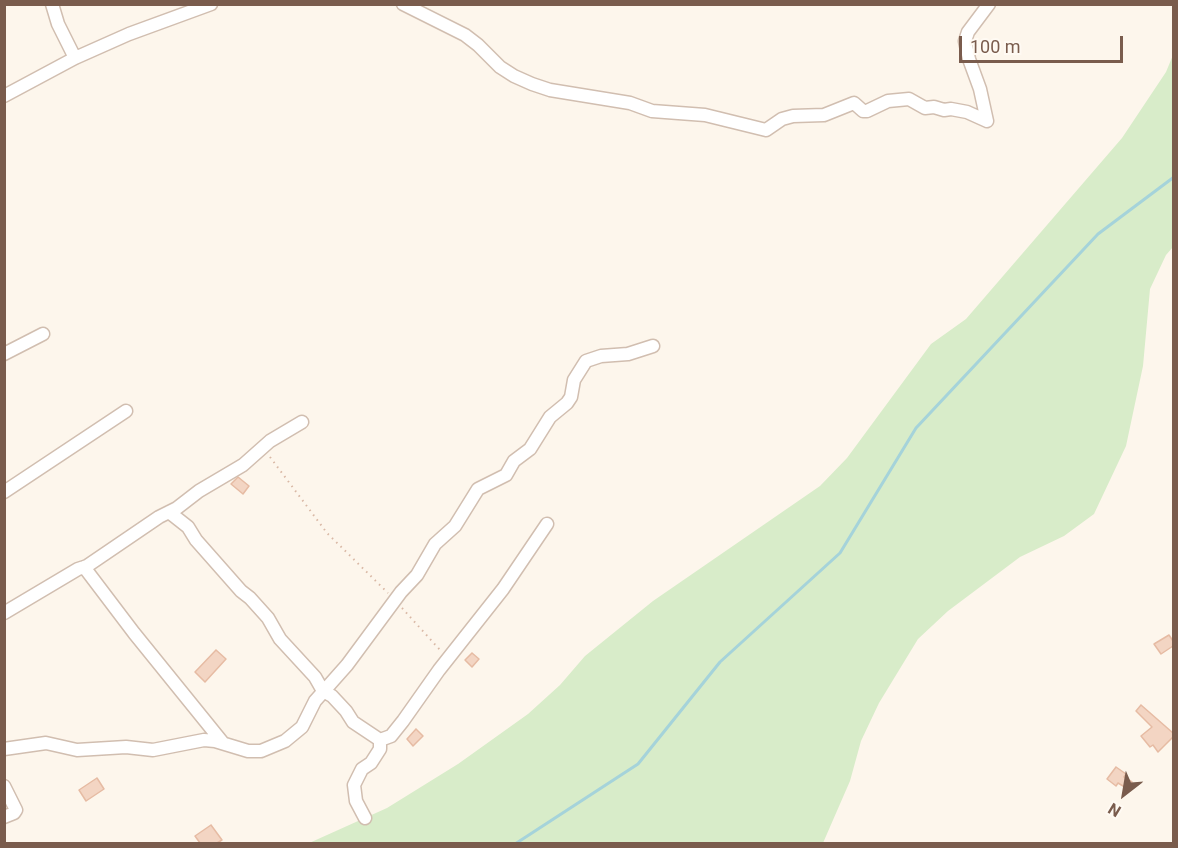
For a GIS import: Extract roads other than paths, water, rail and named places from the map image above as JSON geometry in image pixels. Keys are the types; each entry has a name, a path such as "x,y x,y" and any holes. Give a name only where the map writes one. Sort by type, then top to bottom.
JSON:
{"street":[{"path":"4,96 75,58 129,34 211,4"},
{"path":"403,4 465,35 500,67 532,84 550,90 630,103 652,111 705,115 765,130 782,119 793,116 824,115 854,103 863,111 867,111 897,99 912,100 925,108 934,107 967,112 987,121 965,41 968,32 989,4"},
{"path":"53,5 58,24 75,58"},
{"path":"4,354 43,334"},
{"path":"4,749 46,743 77,750 126,747 153,750 204,741 223,743 248,751 261,751 285,741 302,727 315,701 347,665 395,600 417,575 435,544 454,526 478,489 506,475 514,461 530,449 550,417 567,403 571,397 574,380 586,361 601,356 628,354 653,346"},
{"path":"4,492 126,411"},
{"path":"4,613 84,567 243,465 263,447 302,422"},
{"path":"169,512 188,527 196,540 268,618 280,639 315,677 323,691 332,696 353,722 380,740"},
{"path":"380,740 391,736 403,722 447,660 503,589 547,524"},
{"path":"84,567 223,743"},
{"path":"364,818 356,801 354,785 362,769 371,763 380,749 380,740"},
{"path":"4,786 16,810 4,817"}],"waterway":[{"path":"515,844 638,764 720,662 840,553 916,428 1098,234 1174,177"}]}
